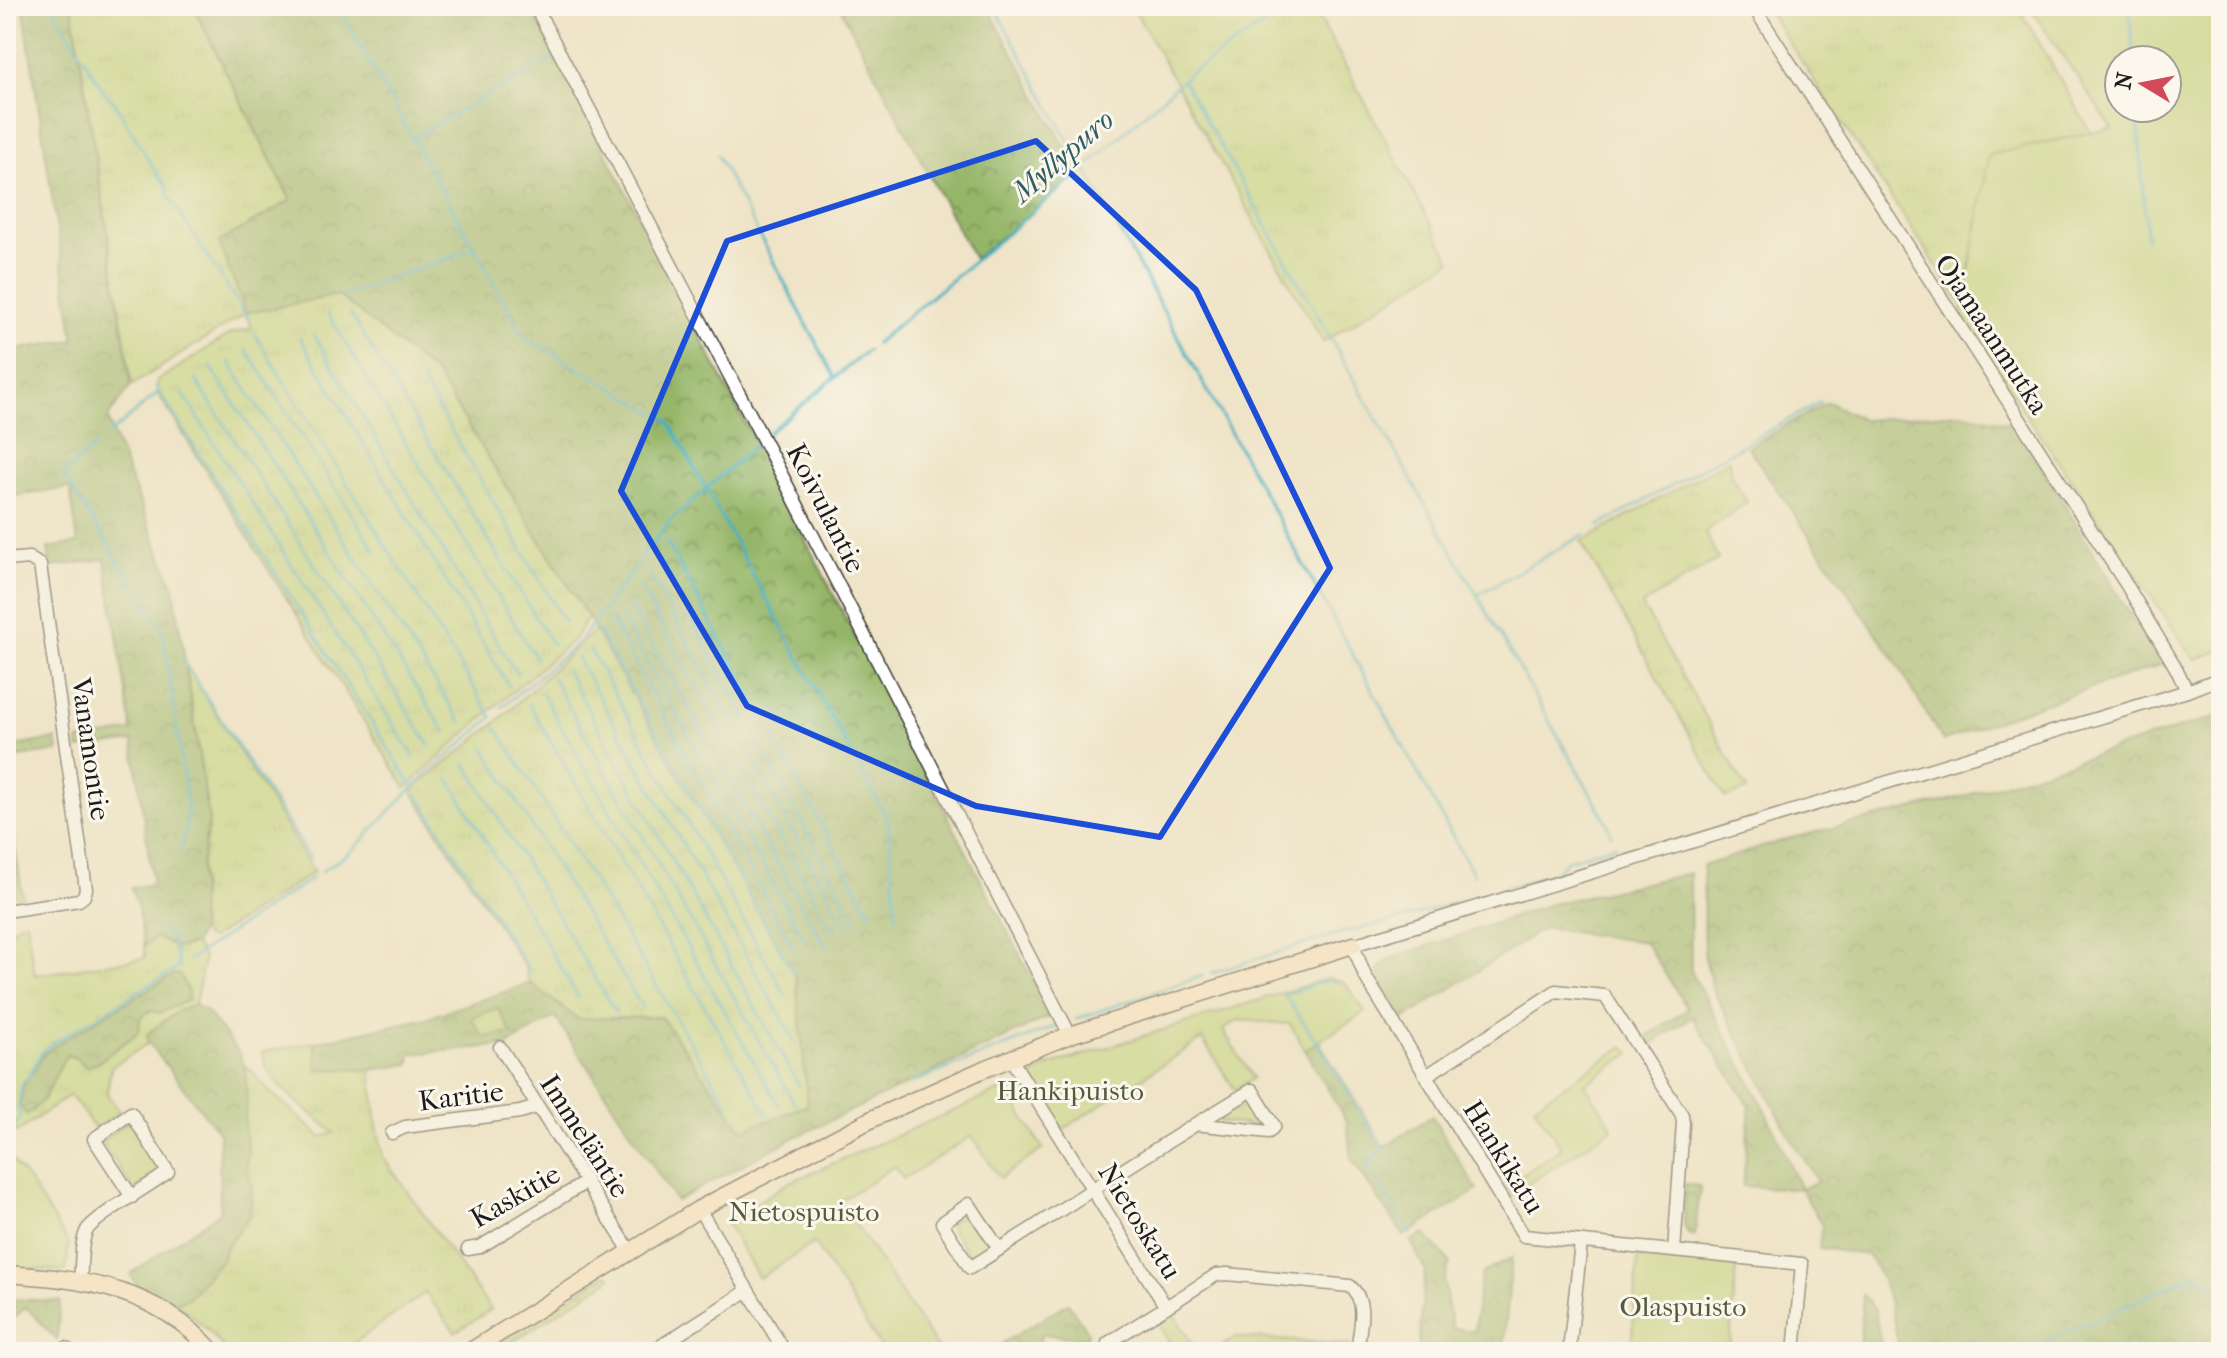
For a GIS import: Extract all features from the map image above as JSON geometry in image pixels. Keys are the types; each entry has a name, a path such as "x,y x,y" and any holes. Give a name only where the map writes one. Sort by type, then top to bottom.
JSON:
{"street":[{"name":"Koivulantie","path":"535,6 774,460 1070,1035"},
{"name":"Ojamaanmutka","path":"1753,6 2126,584 2187,691"},
{"name":"Vanamontie","path":"6,560 29,558 40,565 86,889 79,900 6,911"},
{"path":"469,1352 699,1209 874,1118 1070,1035 2221,678"},
{"name":"Hankikatu","path":"1353,945 1365,976 1524,1236 1802,1264 1794,1352"},
{"path":"1426,1076 1556,991 1605,996 1682,1115 1674,1251"},
{"name":"Immeläntie","path":"500,1047 630,1251"},
{"name":"Nietoskatu","path":"1011,1059 1166,1307 1216,1275 1350,1286 1362,1303 1357,1352"},
{"path":"999,1249 969,1204 942,1223 970,1268 1091,1189 1195,1124 1252,1090 1274,1126 1269,1132 1195,1124"},
{"name":"Karitie","path":"392,1133 405,1127 537,1107"},
{"path":"80,1280 87,1230 168,1171 131,1113 94,1140 132,1197"},
{"name":"Kaskitie","path":"468,1249 480,1247 586,1182"},
{"path":"699,1209 785,1352"},
{"path":"1569,1352 1581,1243"},
{"path":"6,1274 80,1280 115,1289 151,1304 194,1333 213,1352"},
{"path":"651,1352 747,1291"},
{"path":"1107,1352 1108,1343 1166,1307"},
{"path":"61,1352 66,1348 70,1352"}],"highlighted area":[{"path":"1036,141 1196,290 1330,568 1160,837 976,806 747,706 621,491 727,241"}],"green space":[{"path":"23,6 72,6 131,385 108,417 174,588 209,822 201,866 200,930 195,944 176,948 156,937 144,946 131,888 153,884 133,741 78,749 78,740 132,731 105,559 51,567 48,548 78,543 70,488 6,497 6,375 11,374 6,323 13,323 16,349 74,340"},
{"path":"72,6 193,6 338,295 436,374 588,617 575,638 406,788 158,394 157,381 230,334 252,328 246,313 132,385"},
{"path":"193,6 530,6 1051,1016 789,1140 676,1201 555,1017 508,1045 411,1054 410,1064 371,1070 317,1069 315,1042 427,1018 530,983 578,1019 661,1017 743,1130 808,1105 796,977 588,617 436,374 338,295 246,313 219,242 291,200"},
{"path":"839,6 987,6 1080,174 974,259"},
{"path":"1132,6 1313,6 1451,261 1323,342"},
{"path":"1765,6 2018,6 2091,133 1964,308"},
{"path":"2029,6 2221,6 2221,650 2195,660 1961,320 1989,155 2112,128 2109,124 2183,124 2183,44 2103,44 2103,115"},
{"path":"1828,402 1862,420 1961,413 2017,425 2160,665 1943,741 1894,659 1748,447"},
{"path":"1729,460 1731,476 1747,502 1705,532 1718,559 1642,605 1747,790 1725,798 1581,542"},
{"path":"595,630 796,977 808,1105 743,1130 661,1017 578,1019 530,983 524,966 412,791 499,720"},
{"path":"186,665 314,872 211,939 200,930 201,866 209,822"},
{"path":"2221,715 2221,1352 1900,1352 1889,1301 1874,1265 1867,1255 1819,1248 1822,1225 1801,1189 1818,1181 1793,1142 1713,990 1704,954 1703,866 1791,838 1958,798"},
{"path":"56,739 58,751 6,759 6,747"},
{"path":"6,791 24,904 6,898"},
{"path":"1690,873 1691,971 1762,1104 1801,1189 1743,1186 1750,1106 1692,1017 1646,1048 1639,1041 1688,1009 1645,942 1544,928 1401,1021 1377,979 1379,968 1390,959 1551,904"},
{"path":"26,921 35,975 145,958 144,946 156,937 176,948 195,944 204,959 195,1005 178,1011 147,1034 149,1043 111,1067 107,1094 120,1112 95,1129 70,1095 16,1133 6,1122 8,942 14,928"},
{"path":"174,974 180,975 189,1000 160,1013 151,1010 140,1018 139,1032 97,1063 86,1067 78,1059 67,1055 46,1095 26,1115 20,1106 23,1086 44,1054"},
{"name":"Hankipuisto","path":"1329,978 1345,983 1365,1012 1305,1050 1290,1024 1237,1020 1223,1030 1253,1078 1235,1090 1202,1039 1062,1130 1029,1077 1048,1066"},
{"path":"195,1005 206,1011 240,1054 245,1070 247,1099 244,1127 248,1148 246,1169 252,1186 250,1215 225,1249 222,1259 188,1298 176,1302 159,1299 139,1289 130,1274 220,1212 219,1133 149,1043 147,1034 178,1011"},
{"path":"498,1008 511,1033 483,1037 471,1018"},
{"path":"315,1042 318,1069 371,1070 383,1157 491,1310 455,1332 425,1293 341,1352 227,1352 176,1302 188,1298 222,1259 225,1249 250,1215 252,1187 246,1169 248,1148 244,1128 246,1065 268,1090 321,1137 334,1133 280,1086 265,1063 263,1052"},
{"path":"1319,1042 1384,1147 1432,1116 1477,1190 1404,1236 1351,1159 1347,1122 1305,1050"},
{"path":"1624,1046 1631,1053 1585,1084 1613,1128 1512,1195 1506,1185 1562,1148 1534,1106"},
{"name":"Nietospuisto","path":"1006,1088 1043,1149 1000,1178 972,1136 903,1179 895,1166 840,1201 940,1352 884,1352 814,1243 759,1278 726,1222 788,1183"},
{"path":"1249,1098 1265,1121 1260,1126 1220,1122 1218,1117"},
{"path":"129,1121 162,1171 134,1189 101,1141"},
{"path":"6,1153 29,1181 69,1244 66,1271 6,1268"},
{"path":"1685,1184 1700,1186 1695,1236 1688,1234 1684,1224"},
{"path":"967,1211 991,1247 972,1259 948,1224"},
{"path":"1425,1234 1450,1262 1444,1282 1452,1328 1474,1331 1481,1274 1512,1258 1503,1352 1418,1352 1425,1270 1411,1241"},
{"name":"Olaspuisto","path":"1638,1257 1737,1264 1729,1352 1631,1352"},
{"path":"607,1274 611,1276 610,1279 496,1352 483,1352"},
{"path":"1863,1295 1875,1310 1882,1352 1859,1352"},
{"path":"6,1299 60,1301 57,1340 26,1307 6,1325"},
{"path":"1068,1303 1088,1333 1086,1339 1041,1334 1038,1352 988,1352"},
{"path":"1171,1310 1197,1352 1176,1352 1156,1321"},
{"path":"1236,1337 1350,1345 1350,1352 1213,1352"}],"waterway":[{"path":"52,6 106,95 114,102 167,185 168,195 248,319"},
{"path":"338,6 412,138"},
{"path":"994,6 1079,160"},
{"path":"2129,6 2133,44"},
{"path":"2216,6 2221,97 2219,169"},
{"name":"Myllypuro","path":"876,343 1085,168 1190,73 1285,11"},
{"path":"474,247 412,138 553,58"},
{"path":"1183,80 1608,824 1611,835"},
{"path":"2138,124 2147,238"},
{"path":"717,155 835,378"},
{"path":"1085,168 1474,875"},
{"path":"343,296 475,248 523,336 668,420 888,820 896,916"},
{"path":"350,313 552,644"},
{"path":"328,314 536,659"},
{"path":"254,333 492,717 413,787 353,850 321,872"},
{"path":"314,335 517,675"},
{"path":"300,338 509,686"},
{"path":"246,349 376,552"},
{"path":"768,433 868,350"},
{"path":"229,362 461,722"},
{"path":"211,367 445,732"},
{"path":"196,380 430,746"},
{"path":"422,381 565,623"},
{"path":"156,387 413,787"},
{"path":"107,436 158,393"},
{"path":"183,394 414,757"},
{"path":"1599,526 1820,402"},
{"path":"502,707 578,643 670,521 759,442"},
{"path":"95,446 63,474 163,631 187,802 188,816 181,851"},
{"path":"1477,595 1585,534"},
{"path":"667,542 871,915"},
{"path":"659,560 857,923"},
{"path":"648,571 847,929"},
{"path":"639,585 833,932"},
{"path":"628,603 826,947"},
{"path":"619,613 806,941"},
{"path":"610,618 794,949"},
{"path":"597,629 793,972"},
{"path":"590,650 786,996"},
{"path":"577,658 796,1043"},
{"path":"182,659 310,858"},
{"path":"566,670 799,1086"},
{"path":"552,677 795,1104"},
{"path":"542,693 780,1107"},
{"path":"529,704 767,1114"},
{"path":"496,727 730,1108"},
{"path":"484,747 642,1007"},
{"path":"466,764 616,1013"},
{"path":"449,779 578,997"},
{"path":"418,795 530,971"},
{"path":"1212,973 1340,933 1398,920 1554,873 1568,860 1616,845"},
{"path":"189,960 311,879"},
{"path":"12,1130 20,1118 18,1107 22,1083 42,1052 179,967 173,941 164,929"},
{"path":"1076,1019 1202,976"},
{"path":"1335,982 1324,981 1284,995 1382,1145 1383,1150 1368,1162 1368,1166 1410,1234"},
{"path":"911,1083 1059,1025"},
{"path":"2022,1352 2194,1275 2215,1286 2221,1311"}]}
